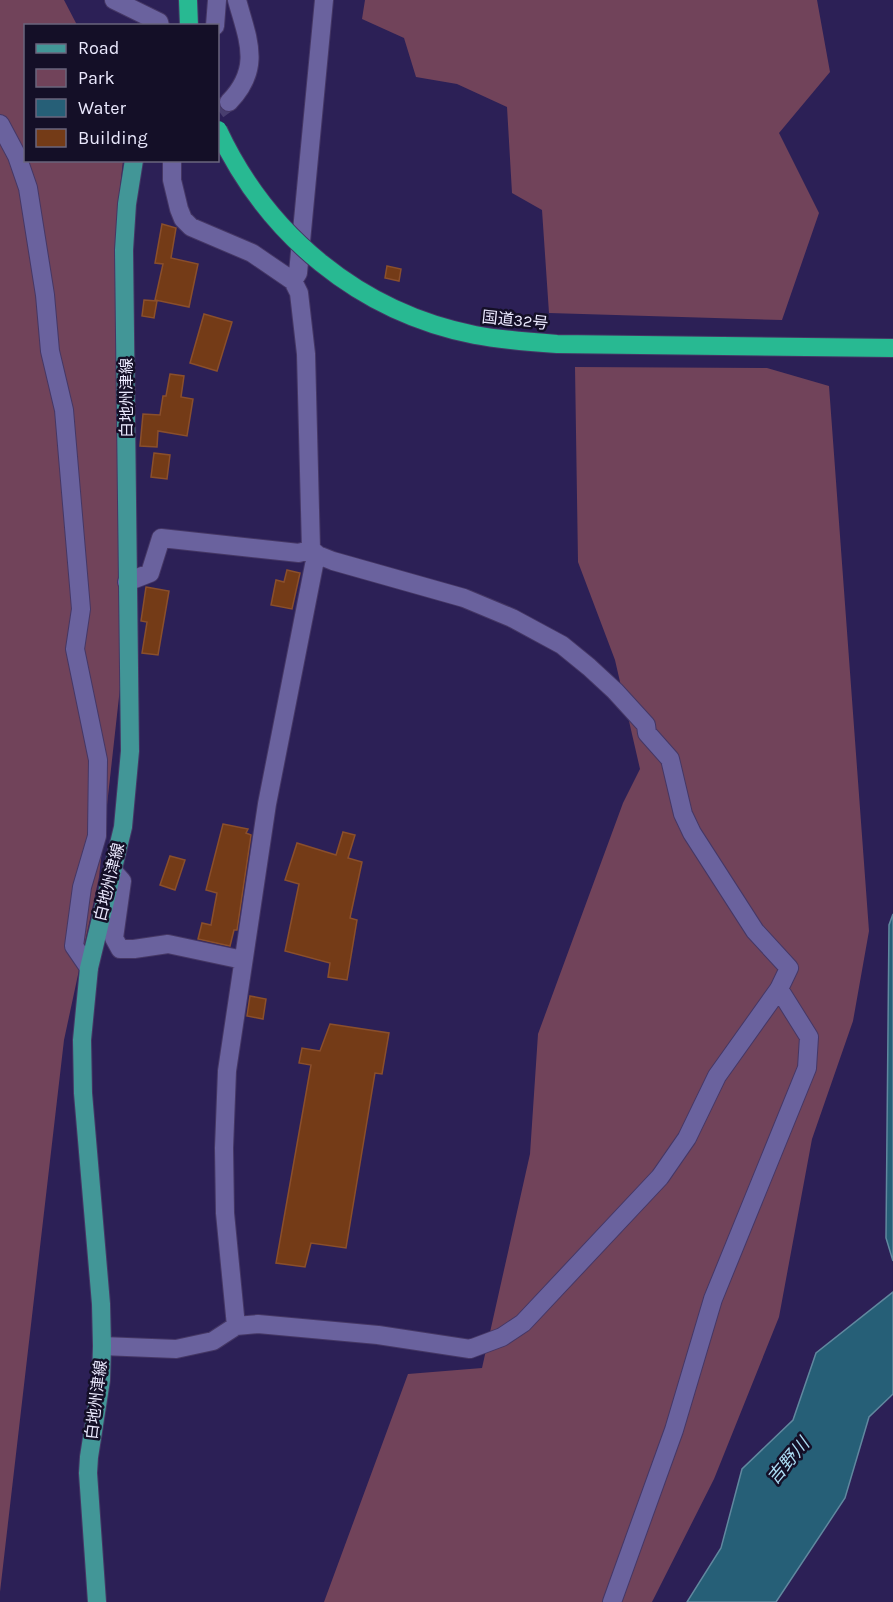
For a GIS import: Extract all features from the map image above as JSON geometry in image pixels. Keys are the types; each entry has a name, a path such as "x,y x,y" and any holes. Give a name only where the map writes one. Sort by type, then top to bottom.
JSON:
{"highway":[{"path":"188,0 189,24"},
{"name":"国道32号","path":"219,132 238,169 265,207 302,248 324,267 366,295 382,304 442,327 508,341 556,344 893,348"}],"main road":[{"name":"白地州津線","path":"97,1602 88,1457 101,1380 101,1304 83,1093 82,1040 89,968 124,815 130,751 124,250 127,204 135,162"}],"street":[{"path":"114,0 160,24"},
{"path":"215,24 217,0"},
{"path":"229,102 245,81 250,70 251,58 237,0"},
{"path":"293,281 298,273 324,0"},
{"path":"0,124 17,156 27,188 45,295 50,351 64,410 81,609 75,649 98,760 97,836 82,887 74,946 89,968"},
{"path":"172,162 172,180 179,209 183,219 191,227 252,253 293,281 299,292 306,354 314,566 267,804 227,1071 224,1148 225,1213 236,1326"},
{"path":"102,1346 176,1349 213,1341 236,1326 258,1324 378,1335 470,1348 502,1337 523,1323 660,1177 687,1138 717,1076 780,989 789,968 755,931 692,833 683,814 670,759 647,733 646,725 615,691 562,645 512,618 464,598 333,561 314,552 299,553 161,538 150,573 127,582"},
{"path":"113,871 122,881 114,938 120,949 168,944 243,960"},
{"path":"612,1602 674,1430 713,1299 807,1068 808,1037 780,989"}],"green space":[{"path":"0,0 64,0 76,24 24,24 24,162 123,162 117,213 120,688 99,877 64,1040 0,1592"},
{"path":"365,0 817,0 830,72 779,133 819,213 782,320 549,313 542,210 512,193 507,107 457,84 416,77 404,38 362,19"},
{"path":"575,367 767,368 829,386 869,931 853,1021 812,1139 779,1317 714,1479 652,1602 324,1602 408,1374 482,1368 530,1154 538,1034 623,803 640,769 615,660 578,562"}],"water":[{"path":"893,914 893,1261 886,1238 889,925"},
{"name":"吉野川","path":"893,1292 893,1394 869,1417 845,1498 776,1602 687,1602 721,1548 742,1469 793,1420 816,1353"}],"building":[{"path":"162,224 176,228 171,258 198,264 189,307 155,300 163,264 155,263"},
{"path":"387,266 401,269 399,281 385,278"},
{"path":"144,300 157,301 154,318 142,316"},
{"path":"204,314 232,322 217,371 190,363"},
{"path":"170,374 184,376 181,397 193,399 187,436 158,431 157,447 140,446 143,414 160,415"},
{"path":"154,453 170,455 167,479 151,477"},
{"path":"287,570 300,573 292,609 271,605 276,580 284,582"},
{"path":"146,587 169,591 158,655 142,653 147,622 141,621"},
{"path":"223,824 248,829 246,833 251,835 237,930 234,930 230,946 198,939 202,923 211,925 217,893 206,890"},
{"path":"343,832 355,835 348,858 362,862 350,918 357,920 347,980 328,977 330,963 285,951 299,884 285,880 297,843 336,855"},
{"path":"170,856 185,860 175,890 160,885"},
{"path":"250,996 266,999 263,1019 247,1016"},
{"path":"330,1024 389,1033 382,1074 375,1073 346,1248 311,1243 305,1267 276,1263 311,1065 299,1063 302,1048 320,1051"}],"tunnel":[{"path":"219,109 229,102"}]}
